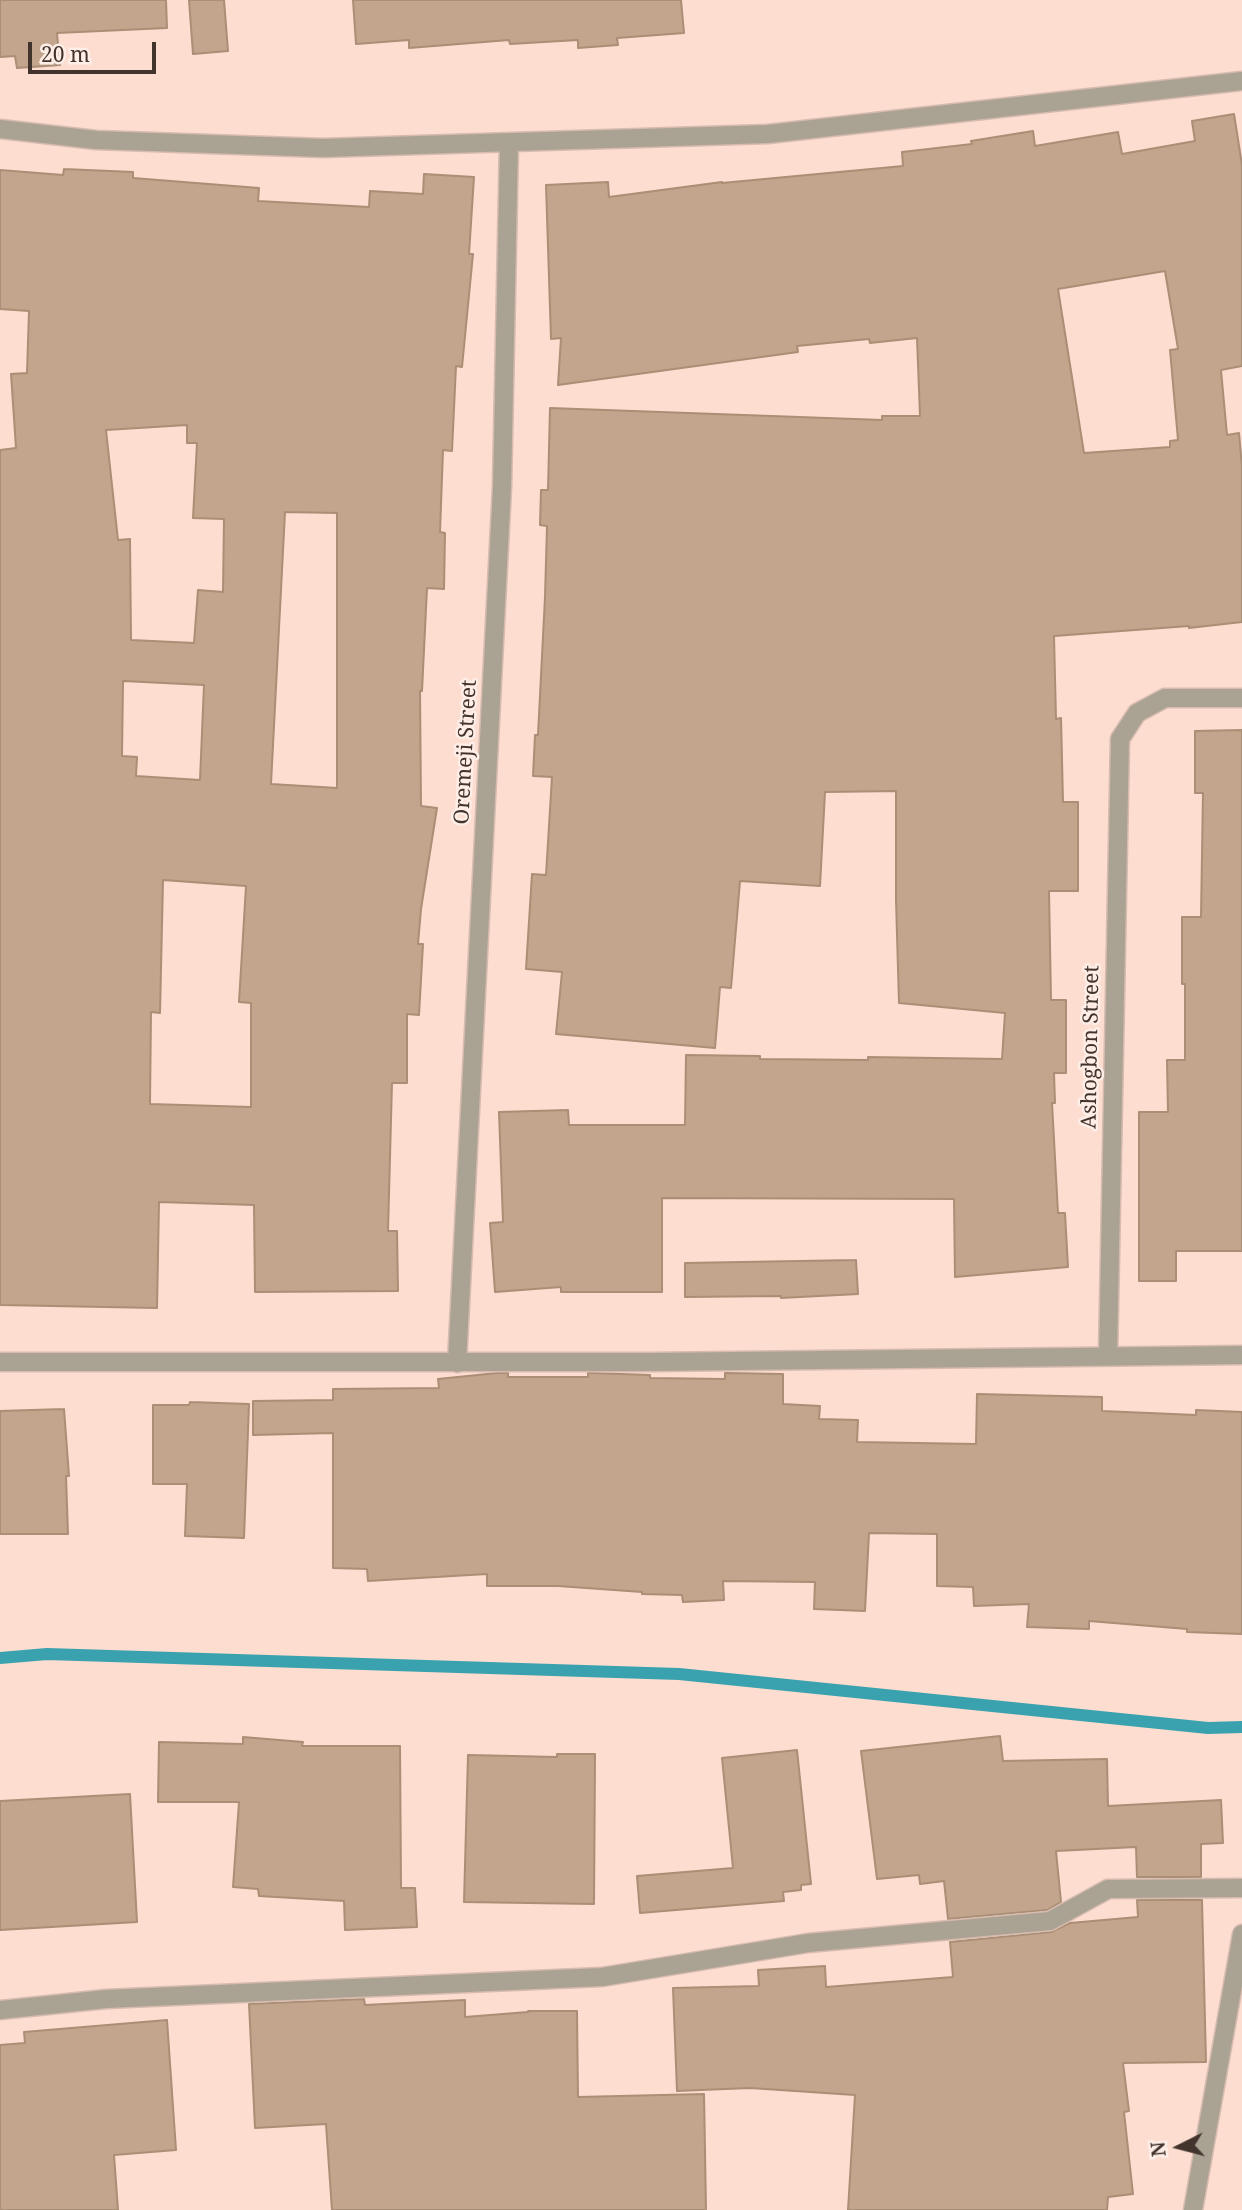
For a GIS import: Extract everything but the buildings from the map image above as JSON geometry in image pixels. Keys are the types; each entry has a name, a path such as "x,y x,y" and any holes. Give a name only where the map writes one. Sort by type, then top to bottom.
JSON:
{"street":[{"path":"0,129 96,140 323,148 768,134 1242,81"},
{"name":"Oremeji Street","path":"457,1363 502,487 509,143"},
{"name":"Ashogbon Street","path":"1108,1356 1120,738 1137,713 1165,698 1242,698"},
{"path":"0,1362 650,1362 1242,1355"},
{"path":"0,2010 106,1999 602,1978 808,1943 1050,1921 1108,1889 1242,1888"},
{"path":"1193,2210 1242,1934"}],"waterway":[{"path":"0,1658 47,1654 679,1674 1208,1728 1242,1727"}]}
